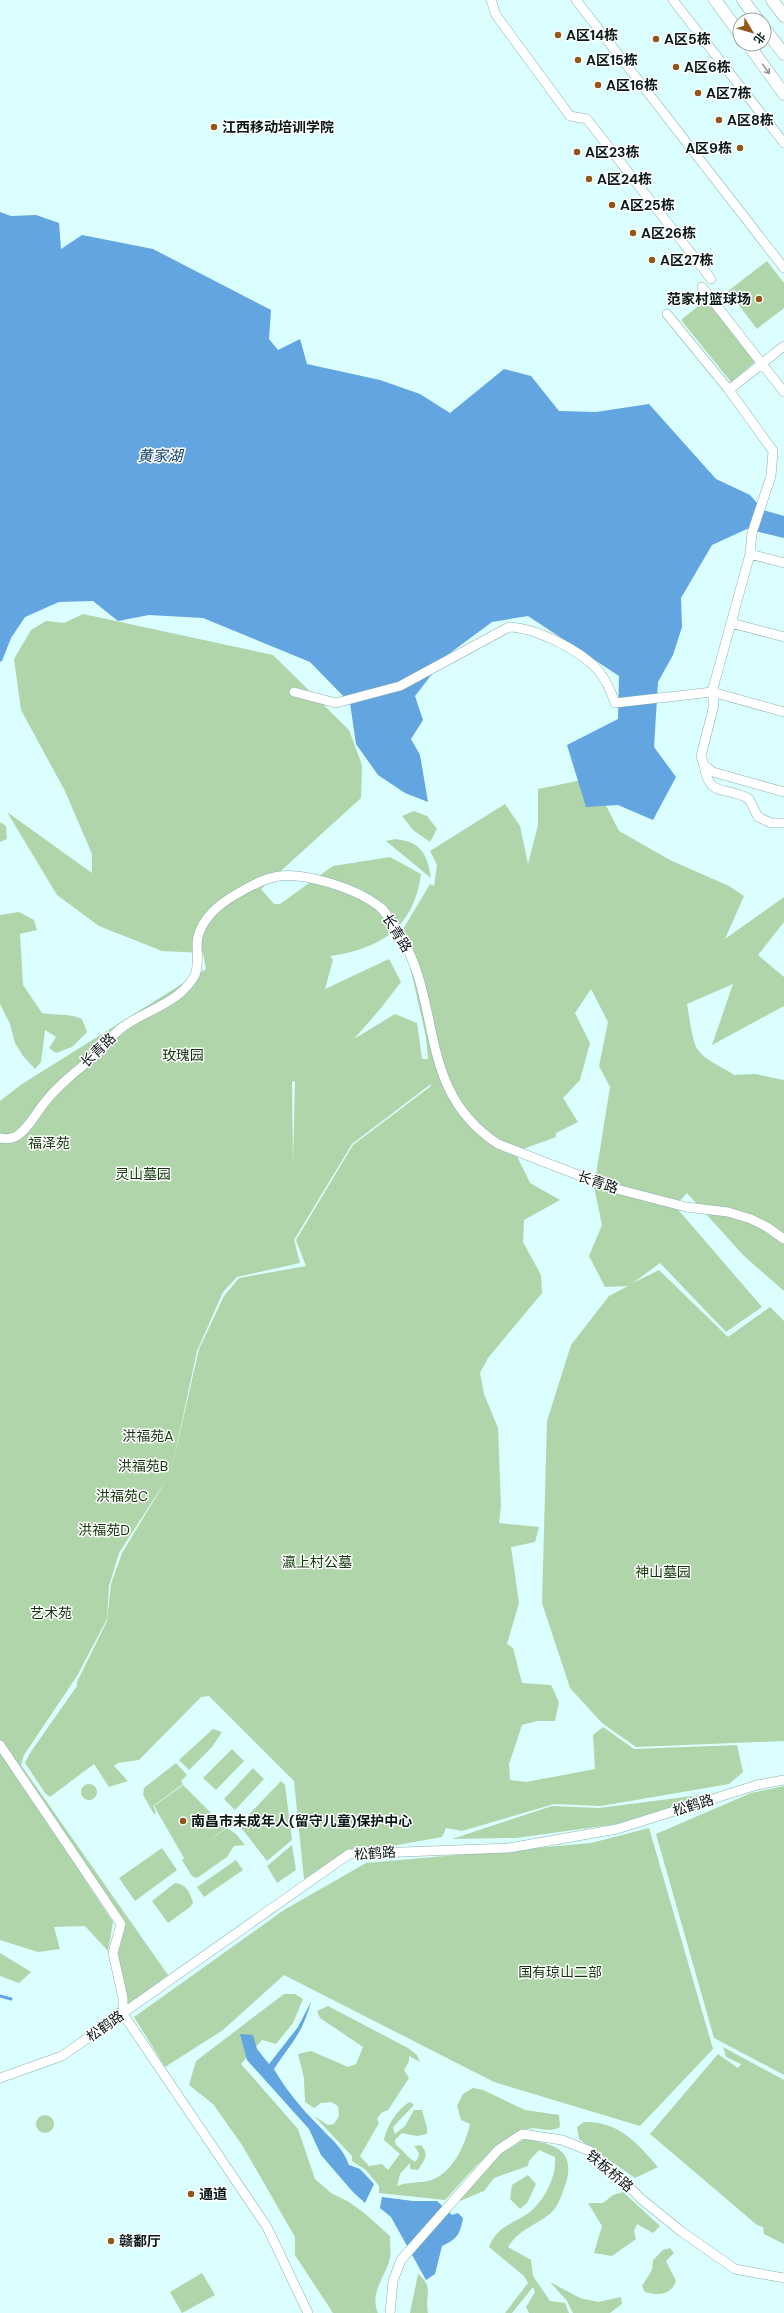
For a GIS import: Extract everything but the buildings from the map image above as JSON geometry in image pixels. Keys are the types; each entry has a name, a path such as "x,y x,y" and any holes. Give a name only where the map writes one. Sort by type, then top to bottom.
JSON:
{"main road":[{"path":"715,0 732,23"},
{"path":"743,0 752,12"},
{"path":"772,0 784,16"},
{"path":"772,38 784,54"},
{"path":"754,52 784,94"}],"street":[{"path":"491,0 496,14 570,116 587,118 712,279"},
{"path":"576,0 784,268"},
{"path":"673,0 784,143"},
{"path":"702,286 784,392"},
{"path":"667,314 729,390 773,451 771,476 752,533 750,554 712,692 714,705 701,756 709,783 715,788 749,799 753,811 758,817 771,822 784,823"},
{"path":"729,390 784,346"},
{"path":"750,554 784,563"},
{"path":"731,623 784,637"},
{"path":"294,692 336,703 400,686 509,627 521,627 542,635 586,659 598,670 609,687 615,703 712,692 784,712"},
{"path":"704,764 713,772 784,792"},
{"name":"长青路","path":"0,1138 7,1139 20,1133 58,1087 101,1050 119,1030 188,988 197,970 197,943 200,930 209,916 221,904 259,881 280,875 300,876 344,887 381,908 393,923 408,946 414,961 434,1050 443,1078 451,1095 482,1134 498,1144 609,1187 686,1207 728,1212 766,1227 784,1240"},
{"path":"0,1745 121,1924 113,1953 123,1998 123,2014 267,2227 308,2313"},
{"name":"松鹤路","path":"0,2078 62,2056 349,1854 509,1848 617,1829 757,1786 784,1780"},
{"name":"铁板桥路","path":"390,2313 389,2307 392,2281 401,2260 498,2150 522,2134 562,2140 590,2151 620,2177 640,2198 682,2232 735,2269 784,2278"}],"green space":[{"name":"范家村篮球场","path":"767,261 784,283 784,308 757,329 728,291"},
{"path":"708,298 756,361 731,382 681,320"},
{"path":"83,614 273,655 349,730 362,765 361,798 261,889 274,904 280,904 333,866 390,857 421,874 417,893 411,909 392,933 364,948 348,953 330,956 333,960 325,989 389,959 401,982 354,1039 395,1014 417,1023 422,1059 428,1059 426,1037 402,931 430,884 434,886 437,865 430,851 505,804 520,826 528,864 538,825 538,789 592,778 619,831 672,861 729,886 744,896 725,939 784,897 784,922 758,955 784,977 784,1006 712,1045 733,984 687,1004 694,1041 701,1054 734,1075 755,1074 784,1080 784,1291 744,1256 687,1193 675,1206 762,1307 726,1332 660,1263 633,1283 659,1270 728,1337 770,1307 784,1321 784,1741 636,1747 602,1723 570,1688 542,1603 547,1421 571,1345 609,1296 628,1286 605,1287 589,1256 602,1225 594,1187 610,1087 599,1066 608,1022 591,989 575,1013 590,1043 580,1080 563,1098 578,1122 556,1133 556,1137 515,1152 530,1183 560,1200 524,1220 523,1242 541,1275 542,1293 488,1358 480,1373 484,1394 498,1428 501,1505 499,1523 539,1527 535,1542 511,1547 519,1603 507,1644 513,1648 522,1683 551,1685 559,1702 555,1721 537,1721 522,1725 509,1764 510,1780 526,1782 595,1769 593,1735 603,1727 634,1749 737,1745 743,1772 729,1784 601,1806 554,1804 462,1831 446,1828 442,1837 381,1848 357,1846 304,1879 294,1781 209,1696 201,1697 139,1760 118,1763 114,1766 128,1781 109,1787 94,1764 50,1797 45,1793 25,1763 30,1753 77,1686 77,1682 107,1621 111,1584 122,1553 168,1477 119,1553 109,1586 107,1619 77,1676 24,1755 21,1765 168,1975 120,2011 116,2009 121,2003 111,1954 117,1926 78,1870 113,1922 108,1951 85,1926 54,1927 60,1949 38,1952 0,1940 0,1101 22,1084 206,969 203,953 162,951 99,926 57,895 7,812 92,873 92,854 65,791 21,710 14,659 31,630 46,621 64,623","holes":["295,1081 293,1164 292,1082","431,1084 431,1086 353,1145 296,1240 306,1266 239,1278 224,1296 199,1349 171,1472 197,1351 223,1292 237,1277 300,1263 294,1240 352,1144"]},
{"path":"414,811 427,816 437,829 430,842 413,830 402,816"},
{"path":"0,822 6,826 7,839 0,842"},
{"path":"395,839 411,843 421,850 425,855 431,878 386,841"},
{"path":"19,912 34,920 37,930 20,934 23,985 42,1013 72,1016 82,1019 87,1032 72,1047 56,1053 49,1048 56,1037 45,1030 41,1062 35,1069 23,1056 15,1043 10,1024 0,1004 0,915"},
{"path":"213,1729 222,1732 212,1747 189,1770 179,1760"},
{"path":"232,1749 244,1761 216,1790 203,1778"},
{"path":"176,1763 187,1775 181,1781 183,1784 153,1806 156,1813 154,1814 143,1795 144,1788"},
{"path":"253,1768 264,1779 235,1810 224,1799"},
{"path":"281,1781 285,1785 292,1840 267,1861 239,1825"},
{"path":"86,1784 92,1784 97,1789 95,1798 92,1800 86,1800 81,1795 81,1789"},
{"path":"183,1785 226,1828 198,1848 227,1828 236,1834 245,1845 234,1846 227,1857 197,1878 192,1876 182,1860 184,1858 154,1806"},
{"path":"784,1786 784,2075 714,2038 656,1834 751,1793"},
{"path":"716,1793 617,1824 516,1838 452,1839 552,1806 599,1808"},
{"name":"国有琼山二部","path":"649,1828 713,2049 640,2126 494,2082 284,1975 223,2030 165,2067 134,2017 284,1910 366,1863 591,1843"},
{"path":"292,1845 296,1870 277,1883 267,1866"},
{"path":"162,1848 177,1870 135,1901 119,1878"},
{"path":"236,1860 243,1870 204,1897 197,1887"},
{"path":"175,1883 182,1885 187,1889 193,1903 190,1907 168,1923 152,1901"},
{"path":"0,1953 31,1972 19,1983 0,1976"},
{"path":"284,1994 295,1994 303,1999 293,2023 276,2044 262,2040 241,2064 298,2129 315,2179 331,2193 349,2202 363,2212 390,2236 390,2258 379,2285 376,2298 378,2313 333,2313 295,2255 295,2237 242,2145 213,2104 189,2085 196,2061"},
{"path":"328,2006 408,2048 417,2055 420,2062 409,2056 409,2061 404,2070 409,2078 388,2110 381,2113 377,2119 379,2123 360,2156 369,2166 382,2164 388,2170 400,2154 384,2140 387,2129 397,2113 410,2102 414,2105 393,2127 395,2134 405,2126 414,2110 422,2110 427,2128 427,2134 417,2136 402,2133 395,2140 396,2145 415,2162 419,2153 414,2146 421,2145 426,2155 418,2170 410,2169 410,2163 400,2174 397,2186 408,2183 428,2181 444,2173 450,2167 461,2150 470,2124 461,2120 457,2106 463,2094 473,2088 483,2090 525,2110 559,2115 560,2127 551,2130 532,2128 517,2133 505,2140 483,2159 445,2200 379,2193 379,2186 366,2170 352,2161 352,2156 314,2116 328,2125 334,2124 339,2116 338,2106 331,2102 321,2103 314,2108 305,2102 304,2078 298,2054 311,2051 348,2067 356,2064 363,2047 320,2018 317,2011"},
{"path":"723,2047 784,2080 784,2244 764,2234 763,2227 757,2225 650,2134 718,2054 738,2068 741,2064 726,2057"},
{"path":"45,2115 51,2118 54,2124 51,2130 45,2133 39,2130 36,2124 39,2118"},
{"path":"584,2122 607,2125 617,2129 635,2142 658,2167 635,2178 579,2139 577,2127"},
{"path":"525,2139 546,2143 561,2151 566,2157 568,2174 561,2196 553,2211 518,2235 508,2247 531,2260 533,2276 550,2301 565,2303 569,2313 529,2313 526,2307 535,2292 533,2287 512,2313 505,2313 528,2283 524,2276 489,2247 496,2234 506,2226 530,2212 541,2201 552,2179 555,2157 539,2150 529,2161 528,2166 494,2178 484,2191 455,2203 502,2153"},
{"path":"528,2175 536,2184 527,2203 520,2209 510,2199 512,2185"},
{"path":"623,2192 660,2226 653,2233 637,2224 634,2231 636,2239 612,2256 594,2253 602,2226 588,2203 603,2203 613,2195"},
{"path":"670,2248 674,2253 666,2261 676,2281 674,2286 668,2292 660,2294 645,2292 642,2286 652,2270 653,2260 663,2250"},
{"path":"202,2273 215,2295 182,2313 170,2292"},
{"path":"418,2274 426,2283 428,2288 428,2313 410,2313"},
{"path":"550,2282 580,2298 598,2302 621,2297 622,2304 610,2313 573,2313 567,2301"}],"water":[{"name":"黄家湖","path":"0,212 11,216 36,215 59,223 61,249 82,235 153,249 271,310 269,339 278,350 300,339 307,364 380,380 420,394 450,413 504,369 531,376 559,411 596,412 649,404 716,479 750,495 763,510 784,516 784,538 747,529 712,545 681,598 682,627 673,655 658,682 654,747 676,777 653,820 618,805 586,807 567,745 618,719 619,676 528,616 492,622 446,656 415,696 423,720 411,739 420,755 428,802 405,793 378,775 356,744 350,703 310,662 203,618 149,615 118,621 93,601 59,602 25,617 11,638 2,661 0,662"},
{"path":"311,2002 308,2013 300,2030 274,2069 300,2106 340,2149 349,2165 360,2169 374,2184 365,2203 352,2191 321,2155 309,2129 247,2060 240,2034 253,2035 257,2049 269,2064 298,2027"},
{"path":"382,2197 413,2201 437,2201 452,2215 458,2213 463,2218 461,2229 457,2236 442,2246 435,2274 426,2280 391,2217 380,2208"}],"waterway":[{"path":"0,1996 11,1999"}],"place":[{"name":"A区14栋","path":"558,35"},
{"name":"A区5栋","path":"656,39"},
{"name":"A区15栋","path":"578,60"},
{"name":"A区6栋","path":"676,67"},
{"name":"A区16栋","path":"598,85"},
{"name":"A区7栋","path":"698,93"},
{"name":"A区8栋","path":"719,120"},
{"name":"江西移动培训学院","path":"214,127"},
{"name":"A区9栋","path":"740,148"},
{"name":"A区23栋","path":"577,152"},
{"name":"A区24栋","path":"589,179"},
{"name":"A区25栋","path":"612,205"},
{"name":"A区26栋","path":"633,233"},
{"name":"A区27栋","path":"652,260"},
{"name":"范家村篮球场","path":"759,299"},
{"name":"南昌市未成年人(留守儿童)保护中心","path":"183,1821"},
{"name":"通道","path":"191,2194"},
{"name":"赣鄱厅","path":"111,2241"}],"park label":[{"name":"玫瑰园","path":"183,1055"},
{"name":"福泽苑","path":"49,1143"},
{"name":"灵山墓园","path":"143,1174"},
{"name":"洪福苑A","path":"148,1436"},
{"name":"洪福苑B","path":"143,1466"},
{"name":"洪福苑C","path":"122,1496"},
{"name":"洪福苑D","path":"104,1530"},
{"name":"瀛上村公墓","path":"317,1562"},
{"name":"神山墓园","path":"663,1572"},
{"name":"艺术苑","path":"51,1613"}]}
